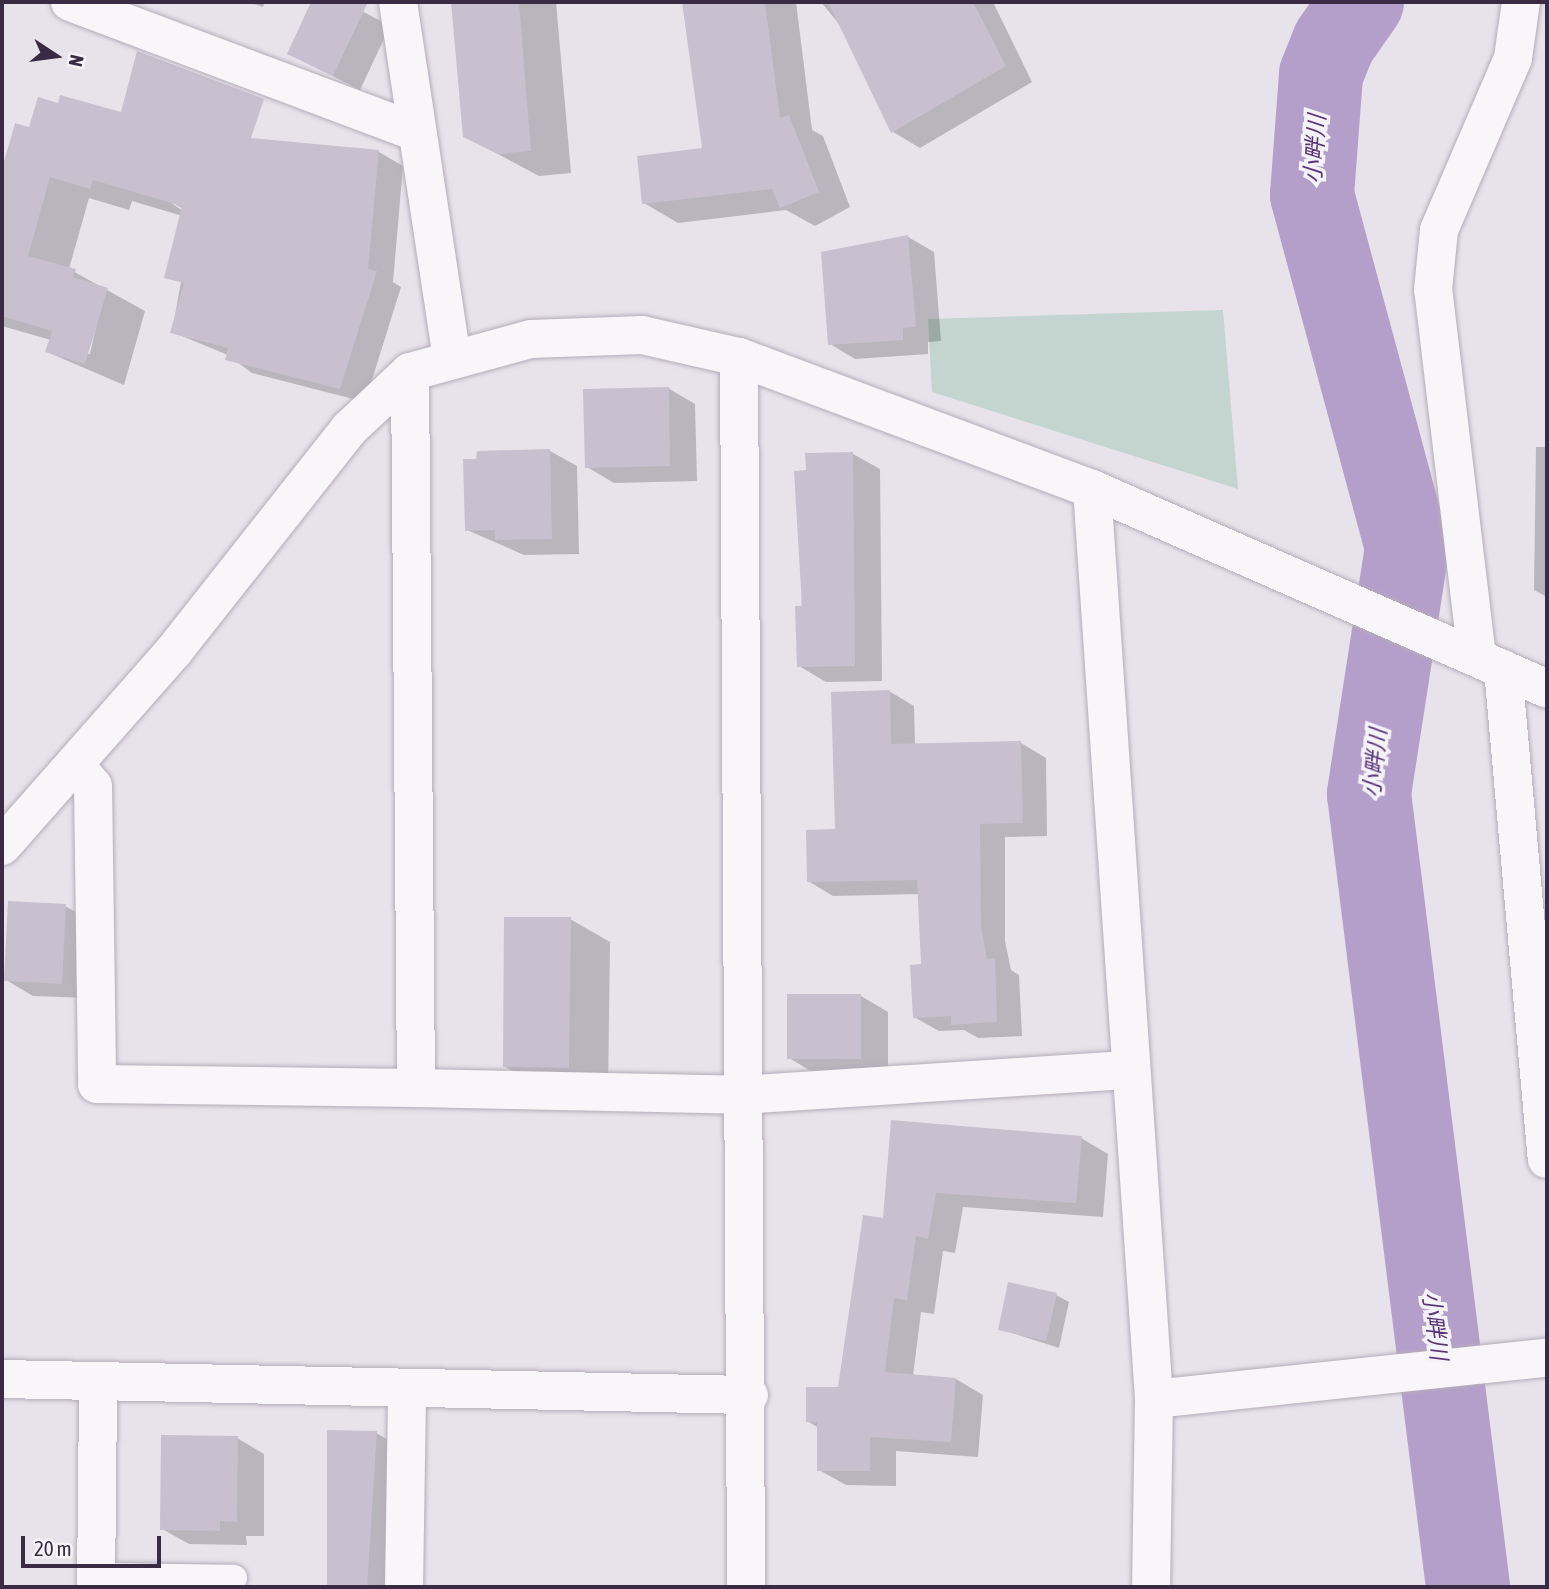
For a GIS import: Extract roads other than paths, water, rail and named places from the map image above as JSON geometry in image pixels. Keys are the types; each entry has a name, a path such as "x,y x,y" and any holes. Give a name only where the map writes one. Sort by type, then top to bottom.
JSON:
{"street":[{"path":"70,2 413,131"},
{"path":"398,2 413,131 453,357"},
{"path":"1521,2 1513,58 1439,230 1433,290 1547,1159"},
{"path":"2,846 76,766 349,429 410,372 453,357 531,339 642,335 739,357 1093,489 1547,689"},
{"path":"739,357 740,1095 749,1395 746,1587"},
{"path":"410,372 416,1088"},
{"path":"1093,489 1154,1399 1152,1587"},
{"path":"76,766 93,786 97,1084 740,1095 1130,1070"},
{"path":"1154,1399 1540,1358"},
{"path":"2,1380 749,1395"},
{"path":"96,1581 98,1381"},
{"path":"404,1587 407,1390"}],"lane":[{"path":"96,1581 234,1578"}],"waterway":[{"name":"小畔川","path":"1362,2 1334,42 1321,75 1312,195 1407,548 1369,794 1468,1587"}]}
